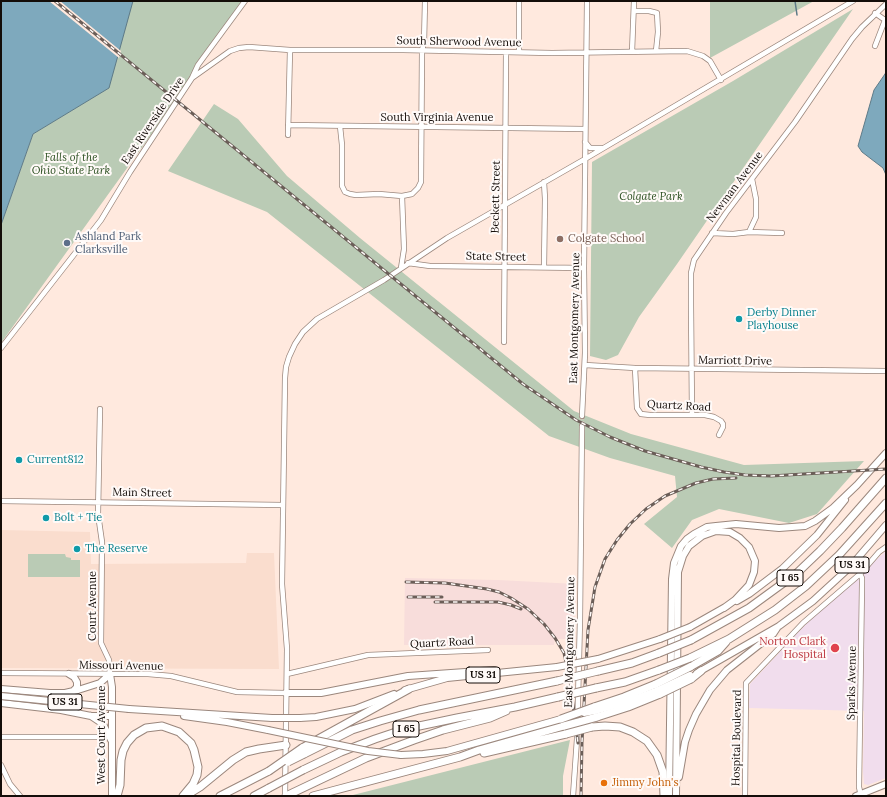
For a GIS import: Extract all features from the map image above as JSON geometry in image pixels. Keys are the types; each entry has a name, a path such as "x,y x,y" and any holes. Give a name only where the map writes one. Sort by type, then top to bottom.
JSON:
{"highway":[{"name":"I 65","path":"220,796 269,771 303,751 352,730 419,710 557,681 632,663 690,640 749,608 797,573 837,534 886,478"},
{"name":"I 65","path":"254,796 341,752 405,729 515,707 625,682 690,658 729,639 775,610 806,586 840,555 886,503"},
{"path":"561,718 628,707 690,667 718,651 729,639"},
{"path":"313,796 460,757 479,750 564,726 624,697 658,689 690,677 701,671"},
{"path":"303,751 409,689"},
{"path":"286,796 366,758 443,730 490,718 515,707"},
{"path":"117,796 120,785 121,760 127,743 146,728 162,726 179,732 191,744 194,750 198,767 197,775 193,784 184,796"},
{"path":"460,757 481,754 592,727 620,727 633,732 647,741 657,755 663,772 664,796"},
{"path":"184,796 200,787 232,760 246,752 286,745"}],"main road":[{"name":"US 31","path":"129,709 272,718 316,717 355,709 409,689 447,678 557,667 598,659 660,639 690,627 749,594 782,569 817,535 857,485 886,453"},
{"path":"669,796 672,579 674,562 681,546 687,539 707,527 736,524 779,528 805,526 823,516 857,485"},
{"name":"US 31","path":"701,671 779,626 813,601 850,566 886,525"},
{"path":"676,796 678,572 683,556 689,546 702,536 716,531 730,532 740,538 749,546 755,561 754,572 749,585 724,608"},
{"path":"676,796 685,742 696,714 710,690 727,670 773,634 779,626"},
{"path":"286,693 321,693 408,676 435,673 508,669 528,670"},
{"path":"68,674 74,676 77,682 76,689 72,692"},
{"path":"1,689 50,693 72,692 100,682 110,674"},
{"name":"West Court Avenue","path":"110,674 112,687 112,796"},
{"name":"US 31","path":"1,696 129,709 227,722 361,750 401,755 447,751 561,718"},
{"path":"1,703 48,708 91,716 112,716"},
{"path":"91,716 103,724 112,742"},
{"path":"861,796 886,784"}],"street":[{"path":"192,78 205,54 227,27 245,1"},
{"path":"340,126 342,145 342,186 345,192 350,194 402,196 412,194 418,188 421,182 422,50 424,43 425,1"},
{"path":"519,1 519,52"},
{"name":"East Montgomery Avenue","path":"582,416 585,365 584,268 586,1"},
{"path":"632,52 634,1"},
{"path":"286,796 287,639 282,584 286,367 295,344 303,332 317,319 384,280 447,238 721,80 853,1"},
{"name":"Newman Avenue","path":"692,415 692,266 698,252 795,122 852,39 875,13 886,4"},
{"path":"634,11 649,11 656,13 658,32 656,51"},
{"path":"875,13 885,19 875,46"},
{"name":"South Sherwood Avenue","path":"192,78 218,59 239,48 249,47 290,50 422,50 506,52 687,51 703,56 710,61 721,80"},
{"path":"288,135 290,50"},
{"name":"Beckett Street","path":"504,342 506,52"},
{"name":"East Riverside Drive","path":"1,348 101,220 130,172 192,78"},
{"name":"South Virginia Avenue","path":"288,125 585,128"},
{"path":"585,142 590,148 604,148"},
{"path":"749,232 756,217 756,199 752,179"},
{"path":"544,182 544,267"},
{"path":"401,268 404,249 402,196"},
{"path":"712,233 782,233"},
{"name":"State Street","path":"408,263 430,266 584,268"},
{"name":"Marriott Drive","path":"585,365 634,368 886,371"},
{"name":"Quartz Road","path":"634,368 637,408 641,414 663,416 714,416 722,421 723,427 719,435"},
{"name":"Court Avenue","path":"100,409 99,526 102,542 101,643 109,660 110,674"},
{"name":"East Montgomery Avenue","path":"573,796 577,739 580,620 582,426"},
{"name":"Main Street","path":"1,501 283,505"},
{"path":"860,574 879,552 886,547"},
{"name":"Hospital Boulevard","path":"745,796 745,698 748,681 803,623 860,574"},
{"name":"Sparks Avenue","path":"860,574 862,578 859,787 861,796"},
{"name":"Quartz Road","path":"287,674 368,655 488,650"},
{"name":"Missouri Avenue","path":"1,673 148,674 172,676 237,692 286,693"},
{"path":"1,737 97,737"},
{"path":"1,765 10,784 20,796"}],"shaded area":[{"path":"1,530 90,532 91,564 246,563 247,553 274,553 279,669 1,668"},
{"name":"Norton Clark Hospital","path":"886,551 886,778 868,785 864,784 863,771 864,711 749,708 750,684 806,624"},
{"path":"405,578 498,580 576,584 574,639 555,639 554,645 404,645"}],"green space":[{"name":"Falls of the Ohio State Park","path":"17,1 245,1 192,78 1,343 1,225 33,134 108,88"},
{"path":"710,1 814,1 710,58"},
{"name":"Colgate Park","path":"853,9 639,317 618,355 606,360 590,356 592,162 733,81"},
{"path":"214,104 238,119 287,176 360,238 574,411 631,434 744,465 864,461 817,514 789,523 719,509 692,520 672,548 644,524 677,497 675,476 610,458 549,436 267,212 168,171"},
{"path":"28,554 65,554 66,557 71,558 71,560 80,560 80,577 28,577"},
{"path":"570,740 563,776 563,796 349,796"}],"water":[{"path":"1,1 133,1 109,88 33,134 1,225"},
{"path":"885,74 886,175 883,168 862,152 858,146 874,90"}],"pier":[{"path":"49,1 60,1 121,51 119,58"}],"waterway":[{"path":"795,1 797,15"}],"tunnel":[{"path":"582,416 582,426"}],"railway":[{"path":"55,1 523,384 576,420 610,437 645,451 724,472 745,475 771,476 886,469"},
{"path":"581,796 582,742 588,630 595,587 605,559 617,540 630,524 646,509 665,496 696,483 713,479 736,478"},
{"path":"406,582 445,583 487,589 499,592 528,609 544,624 564,653 570,681 578,743"},
{"path":"408,597 442,597"},
{"path":"435,602 498,602 521,609"}],"place":[{"name":"Colgate School","path":"560,239"},
{"name":"Ashland Park Clarksville","path":"67,243"},
{"name":"Derby Dinner Playhouse","path":"739,319"},
{"name":"Current812","path":"19,460"},
{"name":"Bolt + Tie","path":"46,518"},
{"name":"The Reserve","path":"77,549"},
{"name":"Norton Clark Hospital","path":"835,648"},
{"name":"Jimmy John's","path":"604,783"}]}
